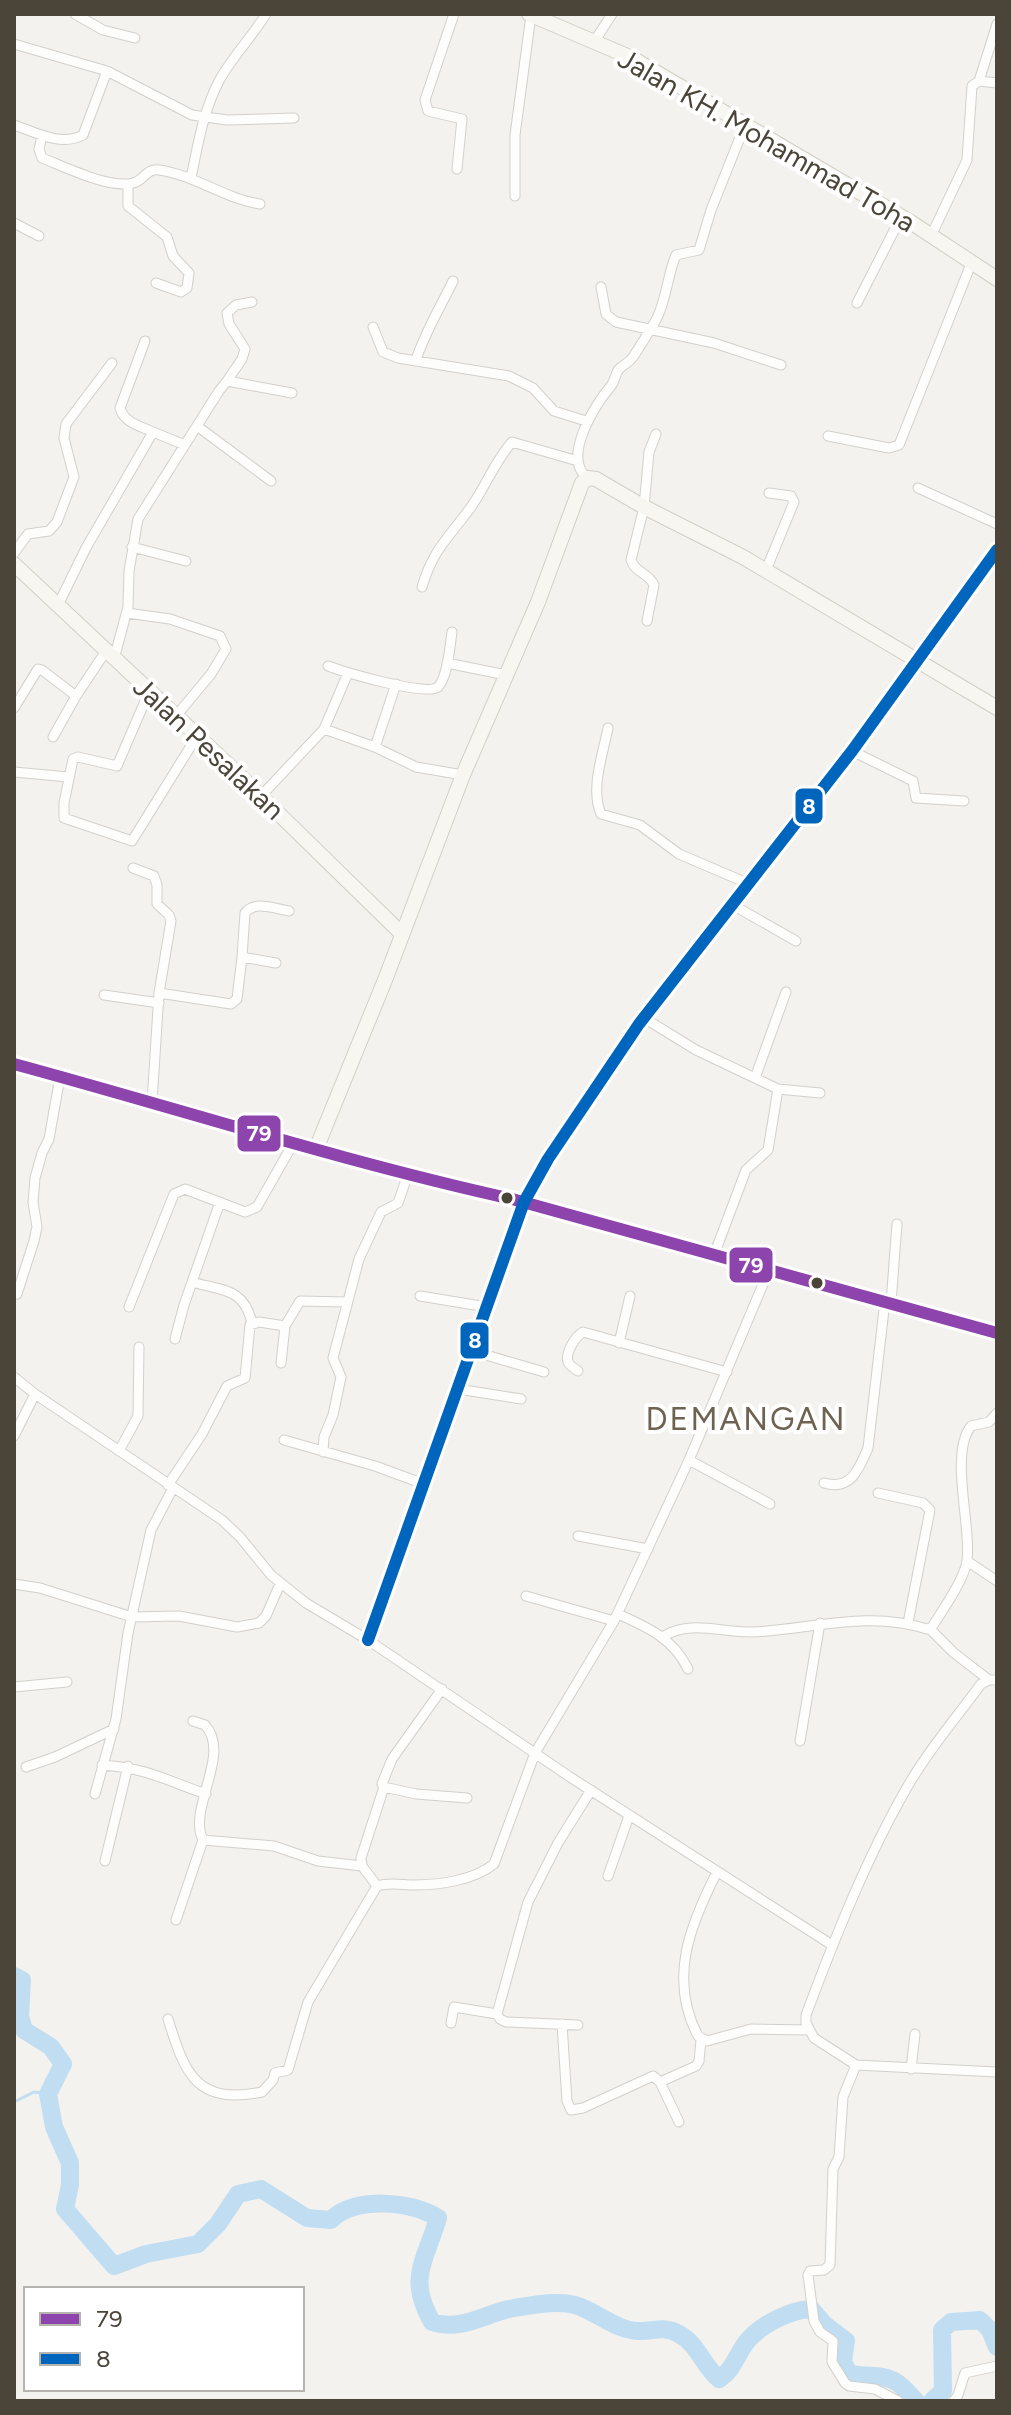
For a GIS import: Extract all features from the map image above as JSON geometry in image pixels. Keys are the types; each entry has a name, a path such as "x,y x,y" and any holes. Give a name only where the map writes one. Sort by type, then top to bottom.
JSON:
{"street":[{"path":"75,14 103,30 135,38"},
{"path":"191,178 203,117 221,78 266,14"},
{"path":"454,14 425,100 428,111 462,119 457,169"},
{"path":"515,196 515,135 530,14"},
{"name":"Jalan KH. Mohammad Toha","path":"530,14 632,58 901,217 997,279"},
{"path":"594,42 612,14"},
{"path":"931,236 967,160 972,86 979,81 997,24"},
{"path":"14,44 107,71 192,115 294,118"},
{"path":"14,125 42,136 67,140 83,135 107,71"},
{"path":"979,81 997,83"},
{"path":"745,125 711,210 701,246 695,252 676,255 665,298 651,329 586,421 578,461 583,474 766,570 997,708"},
{"path":"42,136 39,149 42,158 86,176 128,184 136,183 150,170 191,178 242,201 260,204"},
{"path":"128,184 130,209 167,237 173,256 189,273 187,288 181,292 156,283"},
{"path":"857,303 901,217"},
{"path":"14,223 39,236"},
{"path":"828,436 889,448 899,445 971,264"},
{"path":"416,360 425,333 453,281"},
{"path":"601,287 609,318 714,343 781,365"},
{"path":"53,737 76,696 110,655 127,613 132,547 138,519 242,359 245,349 229,324 227,313 236,305 252,302"},
{"path":"373,327 383,352 509,376 533,388 554,411 586,421"},
{"path":"145,341 120,408 122,415 128,421 185,445"},
{"path":"14,553 28,534 49,531 57,522 74,477 64,438 66,424 112,363"},
{"path":"227,381 292,393"},
{"path":"197,426 271,481"},
{"path":"58,605 86,548 153,432"},
{"path":"647,621 654,585 648,576 633,567 631,560 644,507 649,452 656,434"},
{"path":"422,587 431,560 449,531 472,506 512,442 578,461"},
{"path":"316,1149 374,1008 463,775 538,602 582,483 588,478"},
{"path":"918,488 997,524"},
{"path":"766,570 794,502 791,496 769,493"},
{"path":"132,547 186,561"},
{"path":"368,1640 524,1202 548,1159 644,1018 852,751 997,550"},
{"name":"Jalan Pesalakan","path":"14,564 261,796 401,933"},
{"path":"127,613 170,619 224,640 226,649 211,674 176,716"},
{"path":"328,666 431,690 436,688 447,663 452,632"},
{"path":"447,663 506,675"},
{"path":"14,708 38,669 76,696"},
{"path":"261,796 324,729 348,673"},
{"path":"375,747 396,684"},
{"path":"149,692 120,763 114,767 75,757 63,817 130,841 197,736"},
{"path":"608,728 597,790 597,806 601,814 640,825 679,854 747,883"},
{"path":"324,729 375,747 416,767 463,775"},
{"path":"852,751 913,781 916,798 964,801"},
{"path":"14,772 69,777"},
{"path":"133,868 154,876 157,904 170,918 159,998 152,1102"},
{"path":"731,904 796,941"},
{"path":"104,995 231,1004 237,999 248,908 254,906 289,911"},
{"path":"242,957 276,963"},
{"path":"755,1078 786,992"},
{"path":"644,1018 696,1050 778,1089 820,1093"},
{"path":"14,1064 997,1333"},
{"path":"17,1294 37,1227 33,1202 35,1178 49,1139 60,1077"},
{"path":"714,1255 746,1170 768,1150 778,1089"},
{"path":"129,1307 174,1194 185,1189 245,1212 252,1211 294,1142"},
{"path":"323,1452 324,1437 333,1415 341,1377 333,1358 365,1243 384,1208 398,1203 408,1174"},
{"path":"175,1339 220,1202"},
{"path":"824,1483 833,1486 851,1480 868,1448 897,1224"},
{"path":"168,2019 186,2066 206,2090 241,2094 262,2092 275,2073 288,2070 308,2002 377,1886 387,1883 437,1884 472,1876 494,1864 535,1753 616,1617 689,1460 769,1270"},
{"path":"95,1794 114,1729 132,1617 151,1530 170,1486 227,1386 245,1378 248,1329 252,1323 246,1302 239,1296 192,1282"},
{"path":"420,1296 487,1307"},
{"path":"619,1343 630,1296"},
{"path":"281,1363 285,1326 300,1301 347,1302"},
{"path":"252,1323 285,1326"},
{"path":"578,1371 567,1361 579,1333 588,1333 727,1372"},
{"path":"119,1451 138,1416 139,1347"},
{"path":"472,1351 544,1372"},
{"path":"14,1377 232,1529 280,1584 306,1603 368,1640 629,1816 832,1945"},
{"path":"458,1389 521,1399"},
{"path":"14,1436 35,1394"},
{"path":"929,1628 967,1561 961,1473 967,1433 971,1426 989,1422 997,1413"},
{"path":"284,1440 375,1466 424,1484"},
{"path":"689,1460 770,1504"},
{"path":"878,1493 923,1503 930,1510 908,1623"},
{"path":"578,1536 648,1549"},
{"path":"967,1561 997,1581"},
{"path":"14,1584 40,1588 132,1617 179,1616 248,1627 266,1616 280,1584"},
{"path":"526,1596 616,1617 662,1637 677,1651 688,1669"},
{"path":"662,1637 682,1626 753,1632 820,1623 891,1620 929,1628 954,1653 994,1677"},
{"path":"800,1741 820,1623"},
{"path":"994,1677 981,1684 910,1782 832,1945 806,2015 814,2038 856,2065 997,2072"},
{"path":"14,1687 67,1682"},
{"path":"377,1886 362,1866 361,1858 384,1787 382,1779 392,1759 442,1689"},
{"path":"176,1920 203,1840 199,1831 212,1763 213,1740 205,1725 193,1721"},
{"path":"26,1767 114,1729"},
{"path":"102,1765 128,1766 161,1775 206,1794"},
{"path":"105,1861 128,1766"},
{"path":"384,1787 416,1794 467,1798"},
{"path":"578,2025 506,2022 497,2014 528,1902 558,1843 591,1790"},
{"path":"608,1876 629,1816"},
{"path":"203,1840 274,1846 318,1861 362,1866"},
{"path":"660,2082 696,2066 699,2061 701,2040 692,2023 683,1988 694,1917 717,1872"},
{"path":"451,2023 454,2007 497,2014"},
{"path":"562,2024 567,2101 571,2110 583,2108 650,2076 660,2082 679,2122"},
{"path":"701,2040 751,2029 809,2030"},
{"path":"911,2069 915,2034"},
{"path":"856,2065 843,2097 839,2157 833,2169 830,2265 824,2270 810,2271 808,2275 818,2330 833,2341 832,2362 845,2383 875,2389 898,2401"},
{"path":"954,2401 965,2373 997,2366"}],"waterway":[{"path":"14,1976 22,1980 20,2016 24,2030 51,2047 63,2064 48,2094 54,2127 70,2163 65,2209 114,2266 146,2254 198,2244 218,2224 238,2194 261,2189 307,2218 331,2220 353,2207 399,2205 438,2218 419,2281 432,2322 453,2325 503,2310 568,2304 630,2330 674,2331 691,2343 719,2379 729,2370 749,2339 762,2328 786,2315 811,2309 846,2341 843,2362 849,2373 891,2379 916,2401"},
{"path":"14,2102 34,2092 48,2094"},
{"path":"932,2401 943,2391 942,2330 951,2322 980,2320 990,2330 997,2347"}],"transit line":[{"name":"8","path":"368,1640 524,1202 548,1159 639,1024 852,751 997,550"},
{"name":"79","path":"14,1064 324,1152 512,1199 997,1333"}],"district":[{"name":"DEMANGAN","path":"746,1419"}]}
